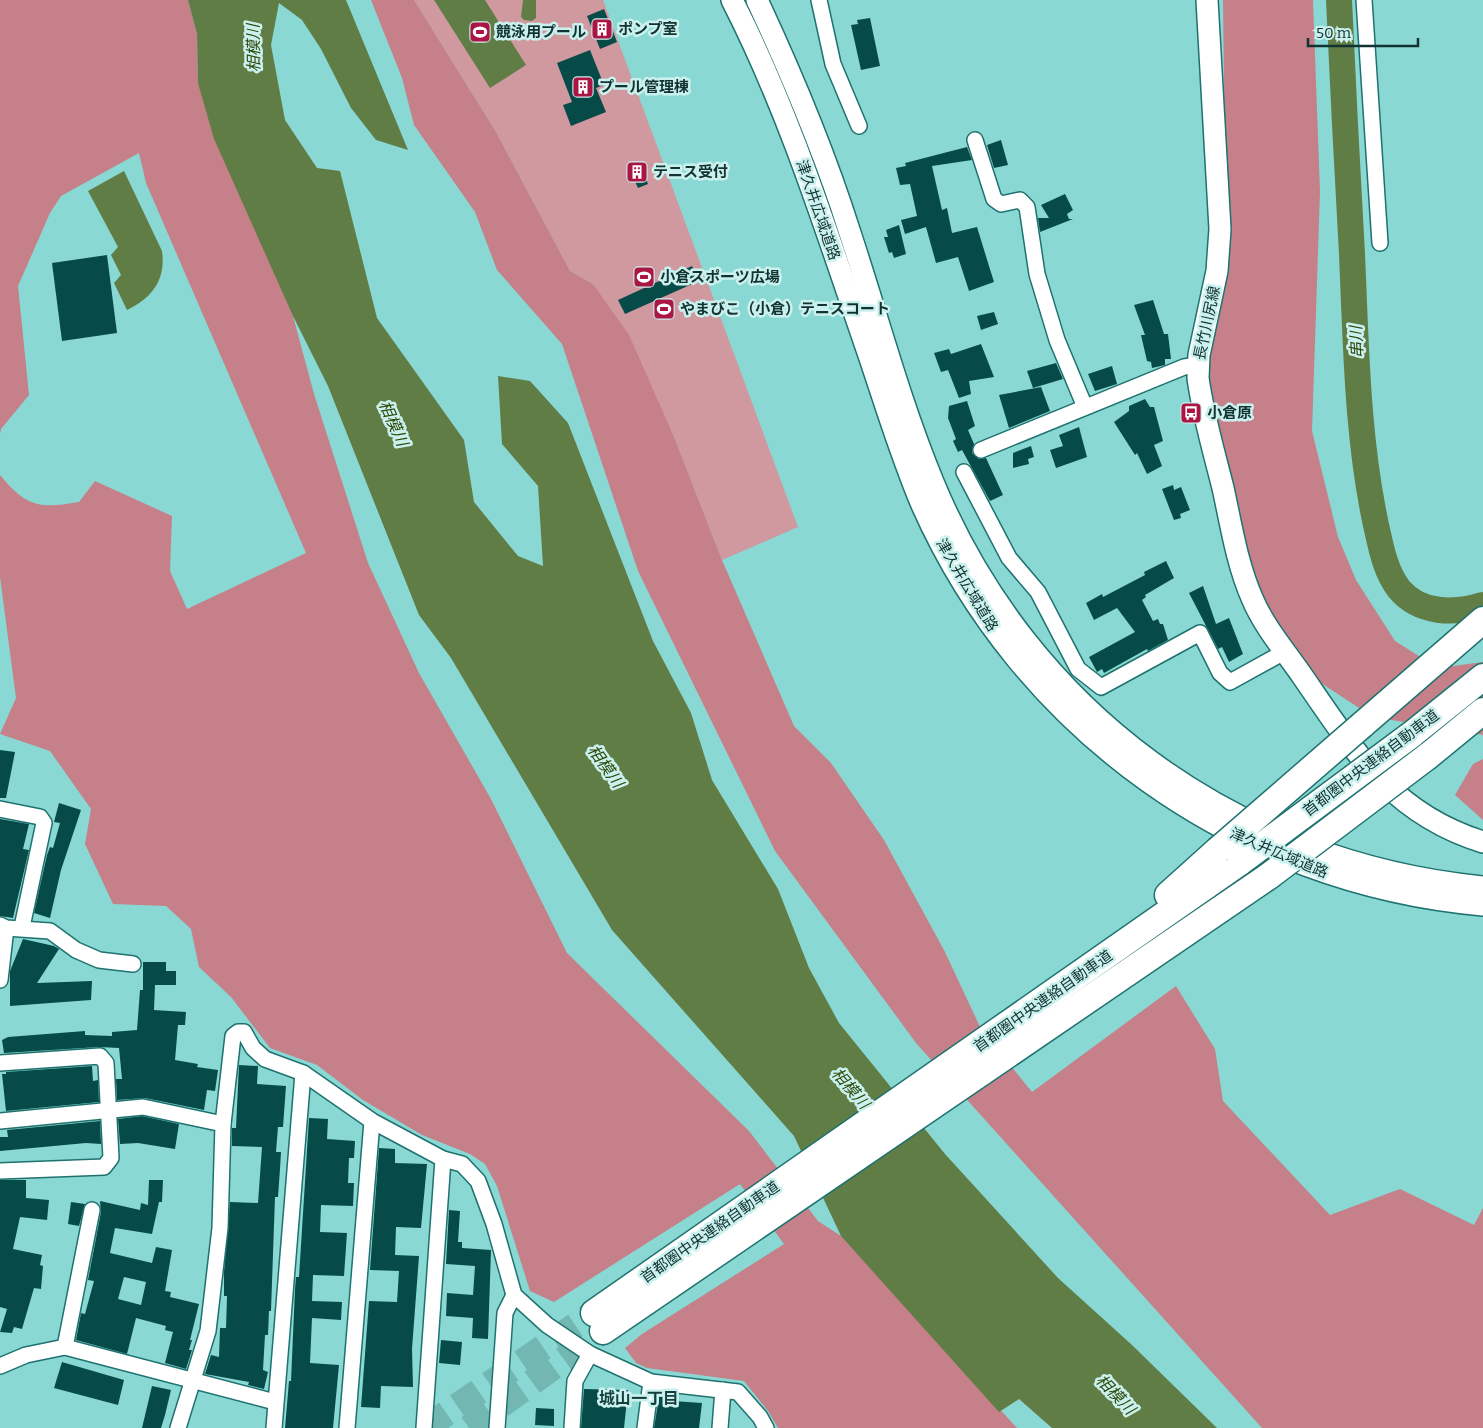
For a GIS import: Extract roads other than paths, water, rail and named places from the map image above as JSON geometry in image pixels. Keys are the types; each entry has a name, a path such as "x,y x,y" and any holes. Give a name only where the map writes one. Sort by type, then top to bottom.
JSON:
{"highway":[{"path":"1229,856 1483,620"},
{"name":"首都圏中央連絡自動車道","path":"1483,677 1411,735 1229,856 1068,984 598,1322 1162,950 1269,876 1428,756 1483,711"},
{"path":"1428,756 1483,721"}],"main road":[{"name":"津久井広域道路","path":"757,0 792,76 826,161 910,419 933,482 960,542 977,572 1033,651 1077,699 1126,744 1179,782 1236,816 1357,864 1421,879 1483,887"},
{"name":"長竹川尻線","path":"1208,0 1220,240 1212,300 1198,365 1198,383 1247,586 1257,609 1286,652 1346,738 1378,778 1409,806 1448,829 1483,842"},
{"name":"津久井広域道路","path":"737,2 797,149 898,442 922,503 968,591 1025,671 1071,719 1121,763 1175,802 1236,836 1322,873 1356,883 1418,898 1483,906"}],"street":[{"path":"819,0 833,64 858,126"},
{"path":"1364,0 1380,243"},
{"path":"975,140 994,199 1001,204 1020,200 1027,207 1040,283 1057,340 1085,407"},
{"path":"981,450 1184,367 1198,365"},
{"path":"964,472 1009,558 1038,592 1078,669 1101,687 1200,633 1220,673 1230,682 1286,652"},
{"path":"0,809 40,817 44,823 22,927"},
{"path":"0,980 3,926 50,931 76,950 99,960 133,964"},
{"path":"178,1428 208,1331 220,1228 223,1124 229,1058 233,1036 238,1032 244,1032 253,1048 265,1059 303,1073 372,1121 443,1159 462,1164 478,1181 494,1224 514,1295 547,1325 590,1354 651,1382 738,1392 760,1417 766,1428"},
{"path":"0,1063 100,1056 106,1063 110,1110 111,1158 104,1167 0,1171"},
{"path":"274,1428 303,1073"},
{"path":"0,1122 143,1107 223,1124"},
{"path":"347,1428 372,1121"},
{"path":"424,1428 443,1159"},
{"path":"65,1347 92,1210"},
{"path":"494,1425 505,1313 514,1295"},
{"path":"0,1366 26,1355 65,1347 140,1365 192,1381 275,1402"},
{"path":"572,1428 575,1381 590,1354"},
{"path":"645,1428 651,1382"},
{"path":"720,1428 723,1390"}],"water":[{"name":"相模川","path":"188,0 346,0 408,150 376,140 351,108 321,49 302,20 279,3 271,45 285,120 317,168 340,171 377,318 464,440 474,502 518,556 543,566 538,486 502,444 498,376 530,381 568,423 653,641 691,713 712,780 778,889 809,968 839,1023 945,1154 1058,1278 1132,1345 1217,1428 1052,1428 1019,1399 999,1412 841,1236 794,1136 612,930 451,658 419,615 328,386 293,316 214,139 198,83 197,34"},
{"name":"競泳用プール","path":"434,0 485,0 526,65 490,88"},
{"path":"523,0 536,0 536,18 532,21 524,20 521,17"},
{"path":"124,171 162,251 163,261 159,279 150,294 127,310 114,283 121,275 111,255 118,247 88,191"}],"waterway":[{"name":"串川","path":"1339,0 1358,390 1365,458 1380,542 1390,574 1399,589 1407,597 1417,603 1438,610 1461,610 1483,605"}],"tunnel":[{"path":"425,1428 594,1313"},
{"path":"469,1428 603,1331"}],"place":[{"name":"ポンプ室","path":"602,29"},
{"name":"競泳用プール","path":"480,32"},
{"name":"プール管理棟","path":"583,87"},
{"name":"テニス受付","path":"637,172"},
{"name":"小倉スポーツ広場","path":"644,277"},
{"name":"やまびこ（小倉）テニスコート","path":"664,309"},
{"name":"小倉原","path":"1191,413"}],"district":[{"name":"城山一丁目","path":"639,1398"}]}
